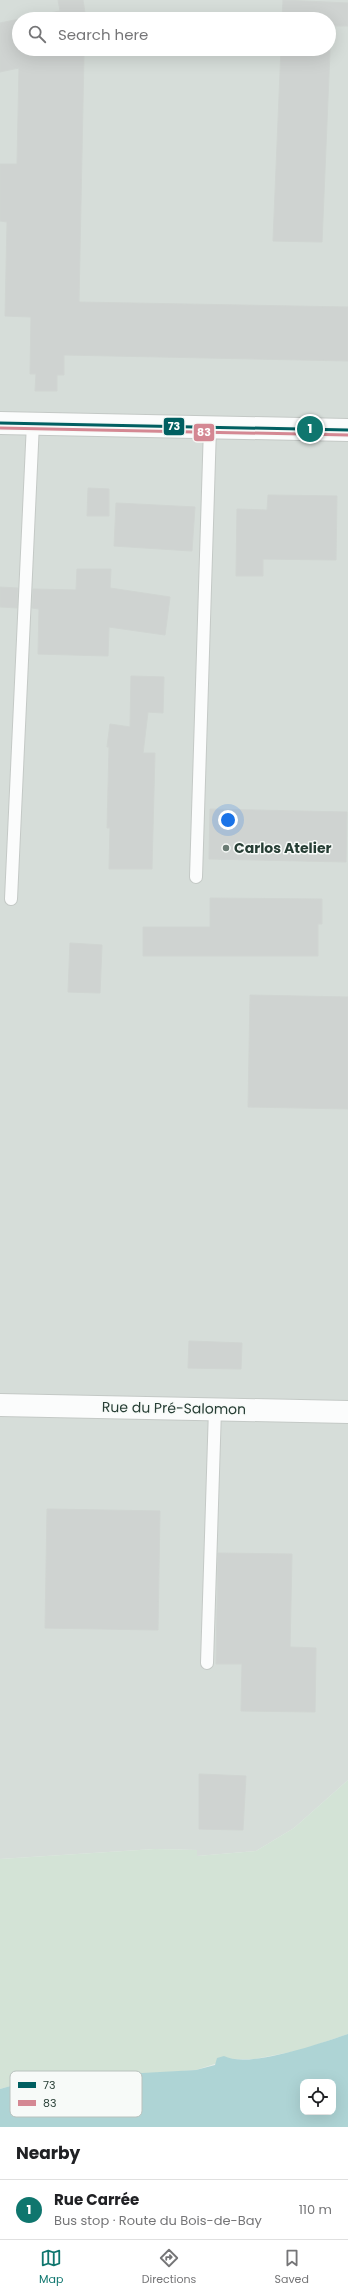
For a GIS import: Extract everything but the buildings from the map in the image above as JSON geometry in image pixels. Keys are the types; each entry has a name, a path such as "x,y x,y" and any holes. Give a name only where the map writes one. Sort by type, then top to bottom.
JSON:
{"main road":[{"path":"0,422 348,430"},
{"name":"Rue du Pré-Salomon","path":"0,1405 348,1412"}],"lane":[{"path":"11,899 33,423"},
{"path":"196,876 210,427"},
{"path":"207,1663 215,1409"}],"shaded area":[{"path":"0,0 348,0 348,1780 294,1828 256,1851 197,1856 197,1850 155,1849 0,1859"}],"green space":[{"path":"348,1780 348,2034 301,2050 255,2059 230,2059 196,2070 142,2074 142,2071 10,2071 10,2086 0,2089 0,1859 155,1849 197,1850 197,1856 256,1851 294,1828"}],"water":[{"path":"348,2034 348,2127 0,2127 0,2089 10,2086 10,2117 142,2117 142,2073 196,2070 215,2065 217,2058 224,2056 235,2059 250,2059 285,2053"}],"transit line":[{"name":"73","path":"0,423 348,430"},
{"name":"83","path":"0,428 348,435"}],"place":[{"name":"Rue Carrée","path":"310,429"},
{"name":"Carlos Atelier","path":"226,848"}]}
